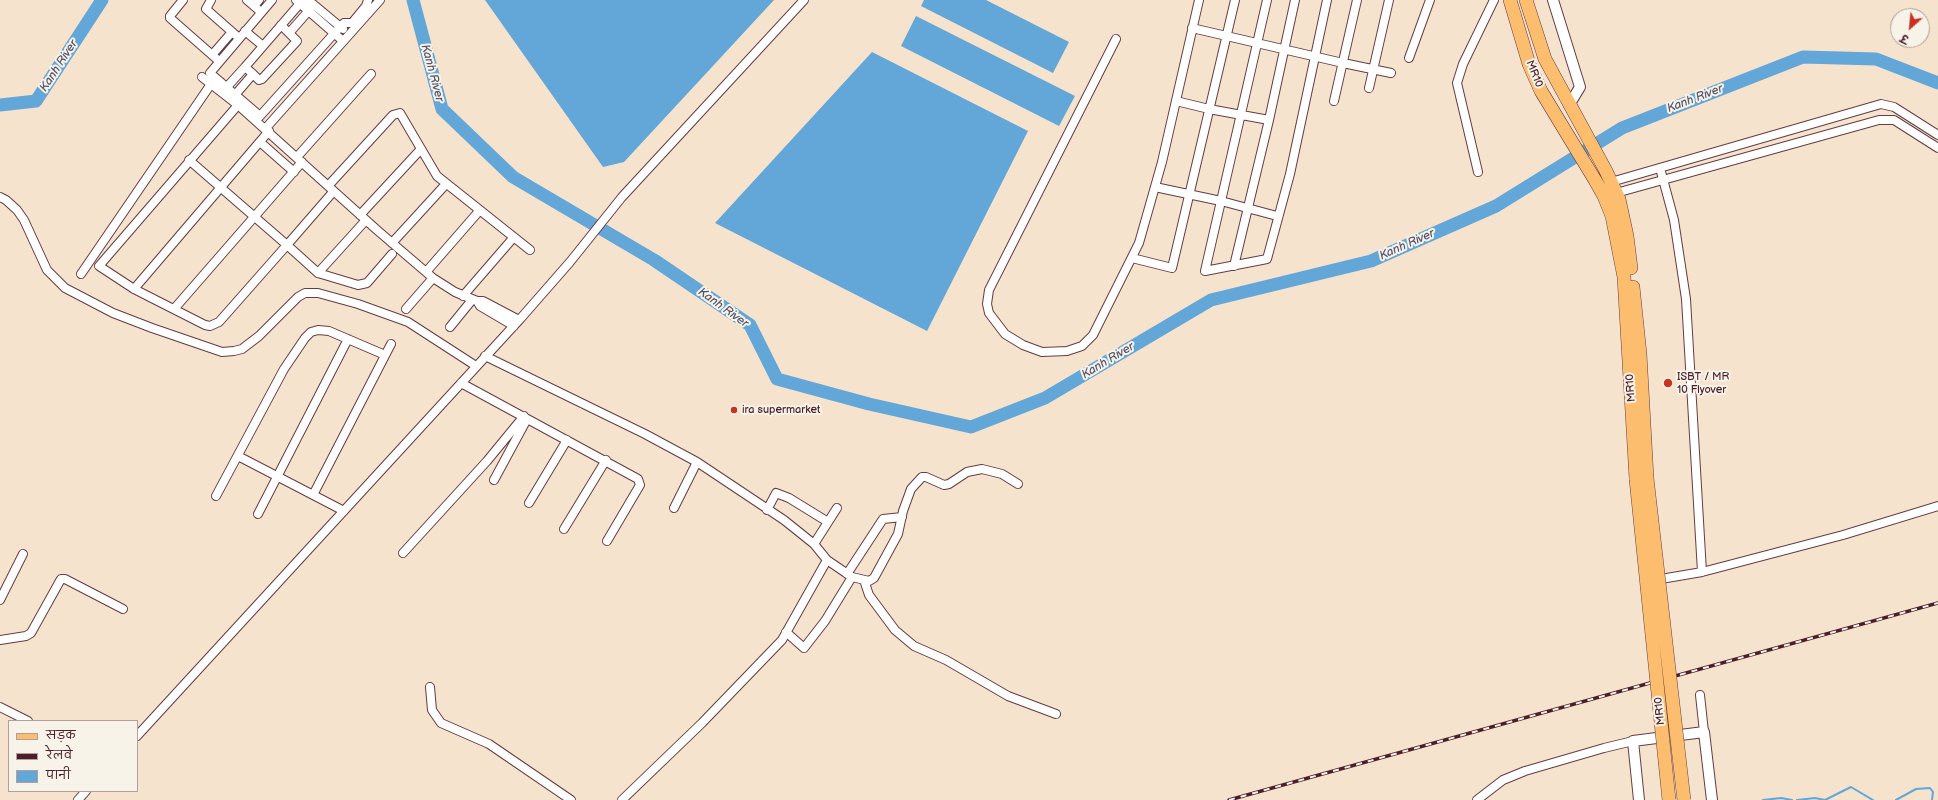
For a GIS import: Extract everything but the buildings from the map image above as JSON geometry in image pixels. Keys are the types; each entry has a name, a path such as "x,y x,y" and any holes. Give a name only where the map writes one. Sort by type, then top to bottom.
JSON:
{"main road":[{"name":"MR10","path":"1508,0 1528,64 1541,91 1604,196 1612,216 1624,277 1669,800"},
{"name":"MR10","path":"1526,0 1545,59 1611,182 1627,236 1639,338 1642,479 1684,800"}],"street":[{"path":"183,0 170,18 219,61"},
{"path":"211,0 206,9 239,38"},
{"path":"247,0 257,3 261,12"},
{"path":"272,0 210,73 261,116 337,30 344,24 352,23 367,1"},
{"path":"134,288 260,142 267,130 380,0"},
{"path":"138,735 516,323 570,262 622,197 804,0"},
{"path":"1116,39 989,290 987,304 989,313 1005,334 1023,345 1042,352 1066,351 1082,346 1093,335 1139,243 1155,187 1199,0"},
{"path":"1132,258 1172,268 1235,0"},
{"path":"1267,0 1205,271 1267,259 1277,216 1290,174 1327,0"},
{"path":"1234,266 1246,209 1269,120 1295,0"},
{"path":"1334,101 1358,0"},
{"path":"1369,88 1388,0"},
{"path":"1409,58 1430,0"},
{"path":"1478,172 1457,83 1463,64 1494,0"},
{"path":"1553,0 1580,87 1572,111"},
{"path":"226,88 300,1 310,5 346,38"},
{"path":"290,32 310,5"},
{"path":"245,67 259,80 262,79 297,41 290,32 281,25"},
{"path":"1192,28 1314,57 1391,73"},
{"path":"245,30 263,46"},
{"path":"212,55 232,32"},
{"path":"235,95 253,74"},
{"path":"174,309 294,172 299,160 371,74"},
{"path":"202,77 267,130 363,218 433,278 463,296 474,300 480,306 496,312 516,323"},
{"path":"81,274 212,84"},
{"path":"1176,101 1240,116 1269,120"},
{"path":"1611,182 1880,104 1894,107 1938,135"},
{"path":"99,266 238,105"},
{"path":"91,260 134,288 174,309 205,325 215,325 287,245 331,189 396,113 402,116 435,173 446,184 530,250"},
{"path":"1611,182 1663,181 1879,120 1894,120 1938,148"},
{"path":"260,142 294,172"},
{"path":"318,273 421,149"},
{"path":"189,160 222,186 318,273 351,284 364,284 392,254"},
{"path":"1660,168 1674,220 1686,299 1702,572"},
{"path":"392,243 446,184"},
{"path":"1155,187 1221,201 1246,209 1277,216"},
{"path":"0,197 6,200 20,215 47,270 65,288 113,313 152,328 222,352 234,351 242,349 259,336 285,308 298,297 305,293 318,293 358,304 408,322 476,366"},
{"path":"426,272 480,210"},
{"path":"463,296 514,237"},
{"path":"406,309 433,278"},
{"path":"450,326 474,300"},
{"path":"216,496 284,369 305,338 311,332 318,330 329,331 385,355"},
{"path":"258,514 348,338"},
{"path":"313,495 391,344"},
{"path":"485,356 645,434 697,462 814,544 827,560 849,575 864,580 869,581 874,578 894,545 911,489 922,477 926,477 944,485 949,484 967,472 982,469 1002,474 1018,484"},
{"path":"461,383 606,460 638,479 640,485 607,541"},
{"path":"494,480 526,417"},
{"path":"403,553 526,417"},
{"path":"529,503 567,440"},
{"path":"238,456 344,511"},
{"path":"564,529 606,460"},
{"path":"674,508 697,462"},
{"path":"767,510 776,493 789,498 828,522"},
{"path":"1640,582 1702,572 1843,535 1938,506"},
{"path":"814,544 837,508"},
{"path":"786,632 804,648 825,621 849,575 883,519 902,517"},
{"path":"0,600 23,554"},
{"path":"622,800 736,688 782,640 827,560"},
{"path":"0,640 26,636 31,632 61,579 65,579 122,609"},
{"path":"864,580 869,595 895,630 914,646 946,660 1008,696 1056,714"},
{"path":"430,687 432,710 441,723 489,744 571,800"},
{"path":"1700,696 1712,800"},
{"path":"0,706 26,720"},
{"path":"1477,800 1504,780 1525,771 1633,741 1704,732"},
{"path":"1633,741 1639,800"},
{"path":"78,800 85,792"}],"water":[{"path":"485,0 774,0 624,162 603,167"},
{"path":"924,0 986,0 1069,42 1053,73 921,6"},
{"path":"916,16 1075,96 1059,126 901,46"},
{"path":"872,52 1028,131 927,331 715,223"}],"waterway":[{"name":"Kanh River","path":"0,105 36,101 102,0"},
{"name":"Kanh River","path":"413,0 442,109 513,177 654,260 750,325 777,379 869,404 971,427 1045,398 1211,300 1371,261 1496,206 1622,128 1803,57 1876,59 1938,83"},
{"path":"1797,800 1815,798 1825,800 1851,787 1873,800"},
{"path":"1896,800 1916,789 1930,788 1933,792 1932,800"},
{"path":"1763,800 1781,798 1792,800"}],"railway":[{"path":"1229,800 1938,603"}],"place":[{"name":"ISBT / MR 10 Flyover","path":"1668,383"},
{"name":"ira supermarket","path":"734,410"}]}
